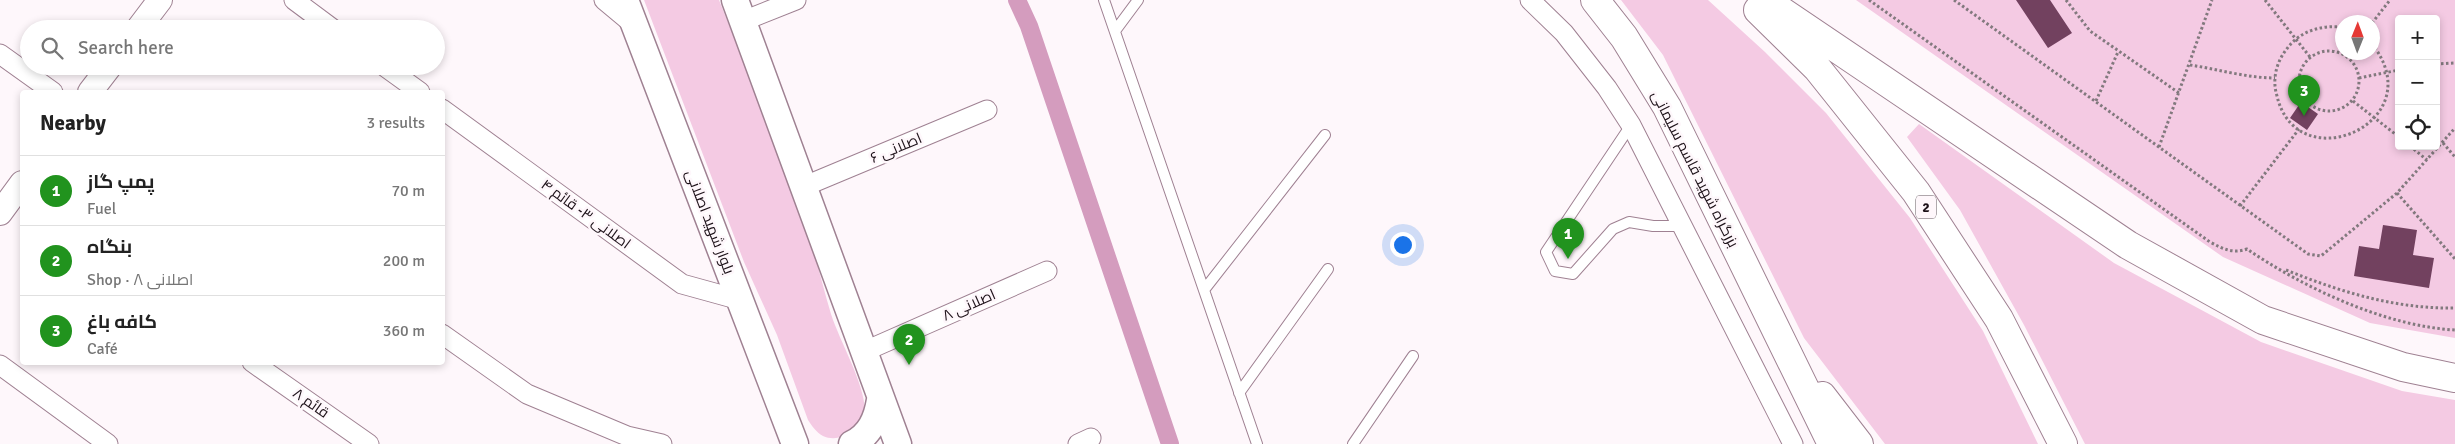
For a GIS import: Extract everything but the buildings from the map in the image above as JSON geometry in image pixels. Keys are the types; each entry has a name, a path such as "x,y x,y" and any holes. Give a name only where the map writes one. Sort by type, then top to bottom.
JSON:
{"highway":[{"name":"بزرگراه شهید قاسم سلیمانی","path":"1595,0 1624,37 1667,108 1782,346"},
{"name":"2","path":"1747,0 1817,68 1916,192 1999,319 2063,444"},
{"path":"1766,0 2128,245 2263,320 2402,367 2455,378"},
{"path":"1782,346 1832,444"},
{"path":"1782,346 1859,444"}],"main road":[{"name":"بلوار شهید اصلانی","path":"624,0 740,300 798,439"},
{"path":"739,11 805,186 880,400 898,444"},
{"path":"852,444 860,440 870,429 878,415 880,400"}],"street":[{"path":"145,20 160,0"},
{"path":"294,0 321,20"},
{"path":"604,0 634,26"},
{"path":"739,11 796,0"},
{"path":"1530,0 1564,32 1607,88 1631,125 1793,444"},
{"path":"0,54 20,68"},
{"path":"29,75 50,90"},
{"path":"96,90 105,75"},
{"path":"396,75 417,90"},
{"name":"اصلانی ۶","path":"805,186 987,110"},
{"name":"اصلانی ۳- قائم ۴","path":"445,111 682,284 740,300"},
{"name":"اصلانی ۸","path":"863,352 1048,271"},
{"path":"445,336 528,394 625,440 662,444"},
{"path":"0,365 108,444"},
{"name":"قائم ۸","path":"256,365 369,444"}],"lane":[{"path":"1104,0 1257,444"},
{"path":"1115,31 1138,0"},
{"path":"1631,125 1546,252 1556,270 1573,274 1613,229 1629,222 1653,226 1682,226"},
{"path":"1204,290 1325,135"},
{"path":"1239,393 1328,269"},
{"path":"1353,444 1413,356"}],"path":[{"path":"1869,0 2210,242 2226,250 2239,252 2247,249 2269,264 2340,301 2382,316 2455,330"},
{"path":"1954,0 2308,254 2321,256 2397,193 2455,128"},
{"path":"2066,0 2090,31 2179,93"},
{"path":"2160,147 2212,0"},
{"path":"2265,0 2310,57"},
{"path":"2379,15 2390,0"},
{"path":"2335,27 2318,28 2296,39 2282,56 2275,78 2275,90 2283,112 2299,129 2321,138 2344,137 2366,128 2375,118 2386,99 2386,72 2380,56"},
{"path":"2335,51 2325,51 2310,57 2300,70 2298,78 2301,94 2306,101 2319,110 2341,109 2353,100 2358,92 2359,78 2355,65 2351,60"},
{"path":"2096,101 2118,52"},
{"path":"2440,64 2455,63"},
{"path":"2190,65 2225,70 2258,78 2275,78"},
{"path":"2359,78 2395,71"},
{"path":"2353,100 2395,134"},
{"path":"2240,206 2299,129"},
{"path":"2443,143 2455,157"},
{"path":"2415,150 2427,160"},
{"path":"2397,193 2455,260"},
{"path":"2269,264 2332,288 2384,302 2455,308"}],"shaded area":[{"path":"644,0 719,0 794,188 831,314 861,387 864,399 864,417 856,429 844,436 830,438 823,436 816,431 808,420 777,335 744,262"},
{"path":"1621,0 1708,0 1765,52 1826,113 1910,218 1983,331 2038,444 1885,444 1804,338 1663,55"},
{"path":"1856,0 2455,0 2455,338 2370,323 2223,257"},
{"path":"1919,124 2114,263 2261,342 2402,391 2455,400 2455,444 2085,444 2024,325 1960,210 1907,137"}],"waterway":[{"path":"1017,0 1029,26 1170,444"}],"place":[{"name":"کافه باغ","path":"2304,116"},
{"name":"پمپ گاز","path":"1568,259"},
{"name":"بنگاه","path":"909,365"}]}
